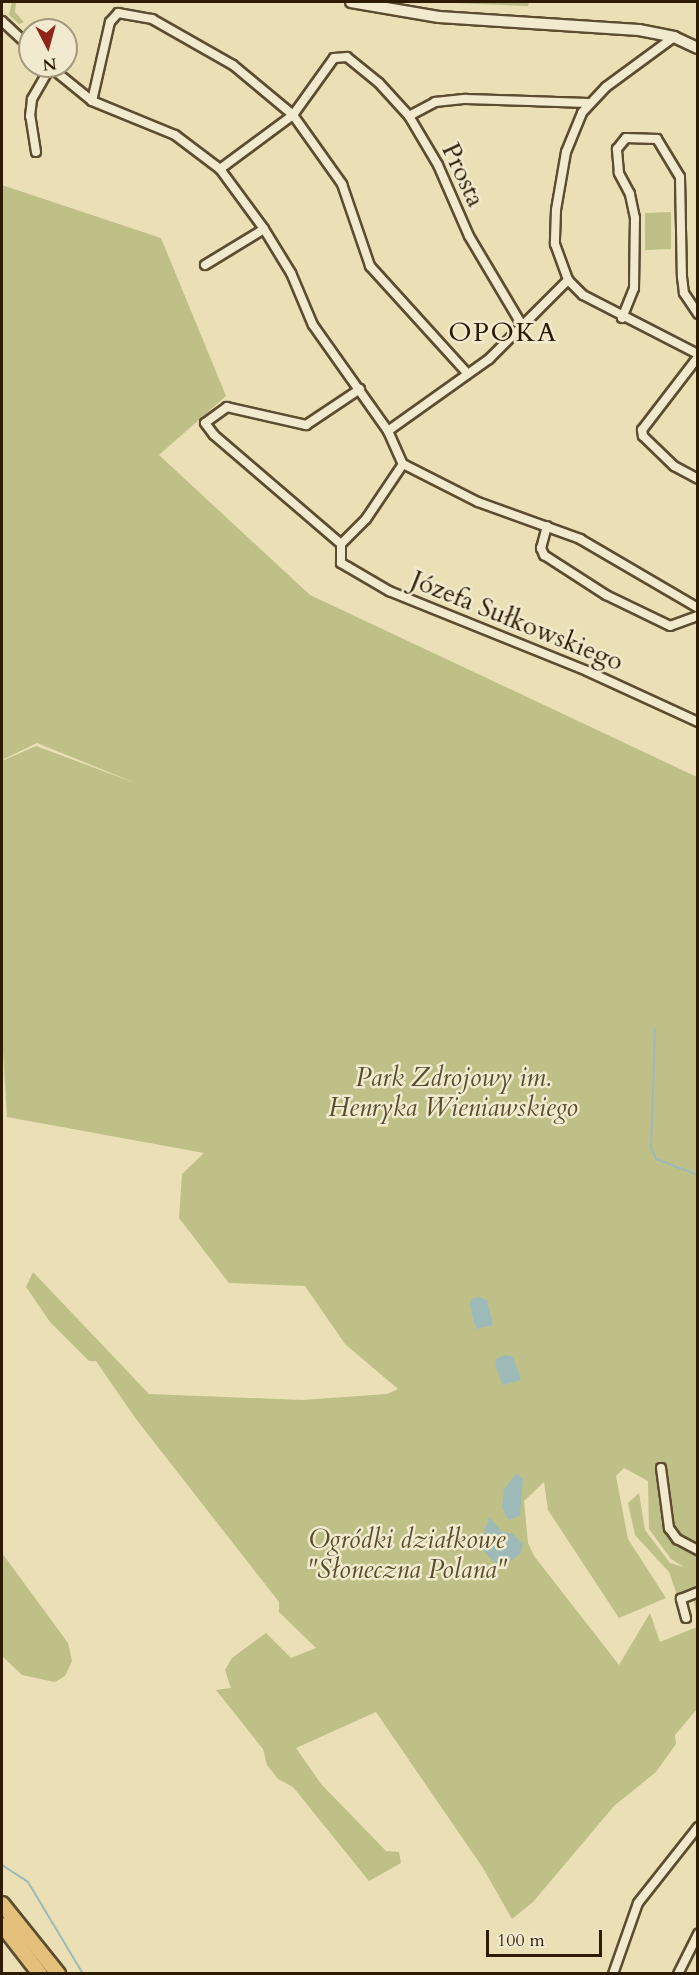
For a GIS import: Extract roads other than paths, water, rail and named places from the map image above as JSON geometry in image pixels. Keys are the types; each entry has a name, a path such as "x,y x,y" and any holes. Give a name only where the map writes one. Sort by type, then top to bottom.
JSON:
{"main road":[{"path":"2,1904 58,1974"},
{"path":"2,1925 40,1974"}],"street":[{"path":"351,2 439,17 639,30 674,37 698,48"},
{"path":"92,101 110,22 118,13 152,19 204,45 293,115 342,184 370,266 467,373"},
{"path":"2,21 18,35"},
{"path":"674,37 588,103 572,132 556,210 555,244 568,280 583,295 622,318 698,355 642,430 643,436 674,466 698,478"},
{"name":"Prosta","path":"293,115 334,58 347,57 379,83 409,116 438,165 469,236 523,327"},
{"path":"36,152 30,116 32,99 44,78"},
{"path":"64,78 92,101 175,135 220,169 264,229 291,273 314,325 388,430 403,464 478,502 580,539 698,608"},
{"path":"409,116 435,102 466,99 588,103"},
{"path":"220,169 293,115"},
{"path":"622,318 634,288 635,229 617,148 621,139 638,137 657,139 680,177 684,293 698,314"},
{"path":"205,265 264,229"},
{"path":"388,430 489,359 568,280"},
{"name":"Józefa Sułkowskiego","path":"360,389 306,425 226,407 205,423 214,435 341,544 341,563 389,591 587,671 698,722"},
{"path":"341,544 366,519 403,464"},
{"path":"547,526 541,548 544,555 606,596 670,626 698,616"},
{"path":"661,1468 669,1528 677,1539 698,1550"},
{"path":"686,1618 681,1599 698,1592"},
{"path":"613,1974 638,1903 698,1827"},
{"path":"678,1974 698,1934"}],"water":[{"path":"479,1297 487,1300 493,1325 476,1329 470,1306 471,1299"},
{"path":"506,1355 513,1357 521,1380 502,1385 495,1363 497,1358"},
{"path":"516,1474 523,1478 520,1516 508,1520 502,1508 504,1489"},
{"path":"489,1517 502,1532 513,1534 523,1544 521,1553 504,1566 498,1566 480,1547"}],"waterway":[{"path":"655,1029 651,1147 656,1159 698,1175"},
{"path":"2,1865 28,1882 83,1974"}],"district":[{"name":"OPOKA","path":"503,333"}],"park label":[{"name":"Park Zdrojowy im. Henryka Wieniawskiego","path":"453,1093"},
{"name":"Ogródki działkowe \"Słoneczna Polana\"","path":"407,1555"}]}
